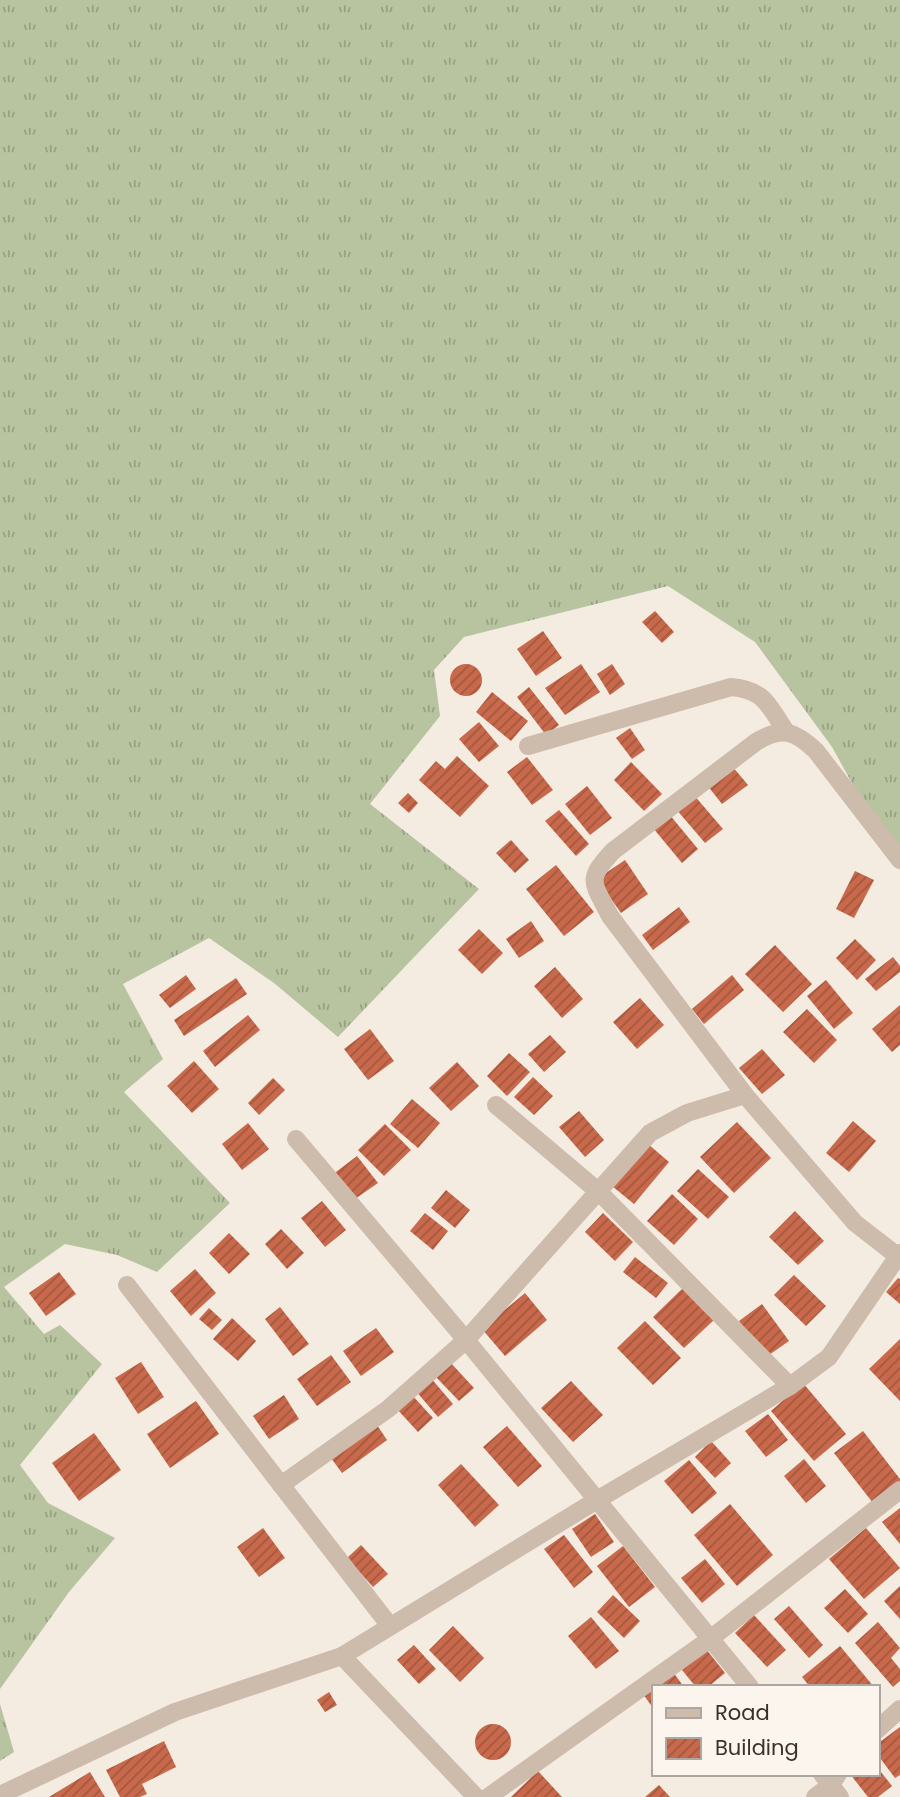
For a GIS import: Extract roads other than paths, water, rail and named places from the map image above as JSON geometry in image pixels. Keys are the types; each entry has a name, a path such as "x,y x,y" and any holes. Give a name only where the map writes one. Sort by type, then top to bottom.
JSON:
{"street":[{"path":"528,746 731,687 749,688 764,700 785,730 804,740 816,751 900,860"},
{"path":"0,1795 20,1792 175,1712 342,1656 790,1386 829,1357 899,1256 855,1223 745,1095 610,916 594,884 595,870 613,851 756,742 769,734 785,730"},
{"path":"281,1485 388,1409 466,1340 650,1133 687,1114 745,1095"},
{"path":"496,1105 599,1192 790,1386"},
{"path":"296,1139 466,1340 748,1685"},
{"path":"127,1285 390,1626"},
{"path":"488,1797 710,1639 900,1490"},
{"path":"342,1656 476,1797"},
{"path":"879,1728 900,1709"},
{"path":"815,1797 833,1783"}]}
